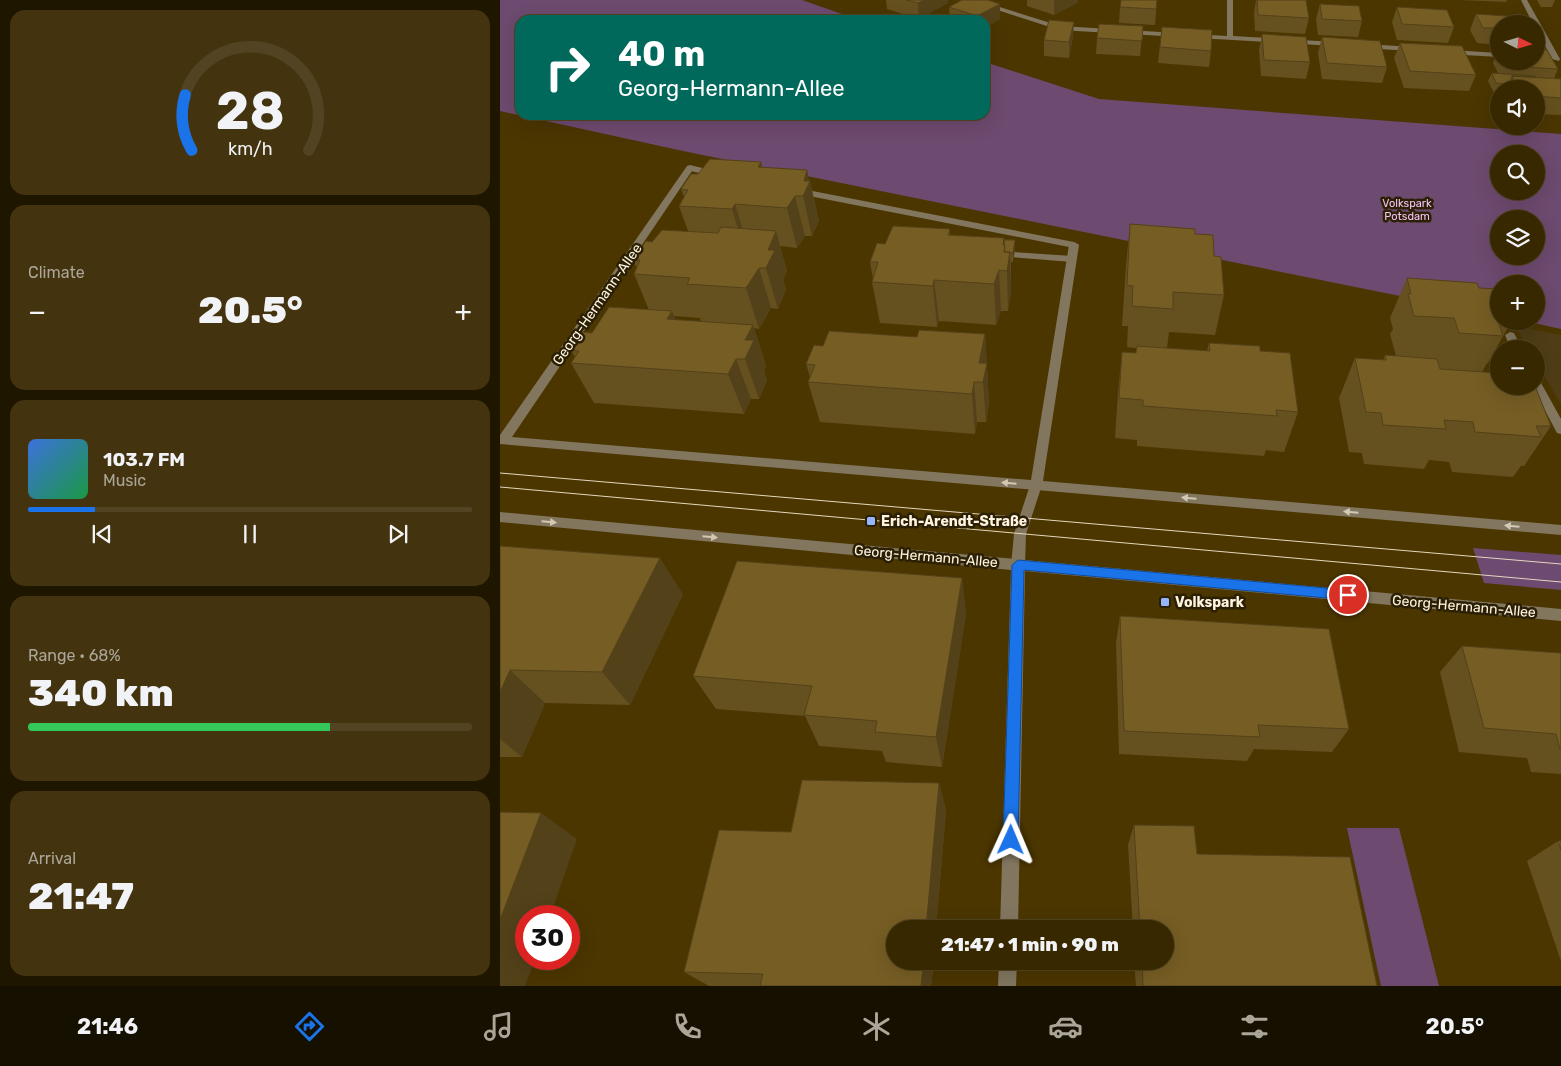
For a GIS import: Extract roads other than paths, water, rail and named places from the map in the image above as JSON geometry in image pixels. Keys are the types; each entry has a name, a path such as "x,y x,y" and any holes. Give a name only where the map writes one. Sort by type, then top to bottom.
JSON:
{"street":[{"path":"970,0 1059,28 1339,45"},
{"path":"1230,0 1230,37"},
{"path":"1524,0 1558,59"},
{"path":"1359,46 1419,50"},
{"path":"1439,51 1490,54"},
{"path":"1546,58 1558,59"},
{"name":"Georg-Hermann-Allee","path":"727,176 690,168 502,440 1561,530"},
{"path":"783,188 1074,245 1036,485 1020,534 1009,920"},
{"path":"1014,255 1072,259"},
{"path":"1510,335 1512,340"},
{"path":"1542,395 1561,430"},
{"name":"Georg-Hermann-Allee","path":"500,517 1561,615"},
{"path":"1007,986 1008,970"}],"tram line":[{"path":"500,473 1561,564"},
{"path":"500,487 1561,582"}],"place":[{"name":"Erich-Arendt-Straße","path":"871,521"},
{"name":"Volkspark","path":"1165,602"}],"park label":[{"name":"Volkspark Potsdam","path":"1407,209"}]}
